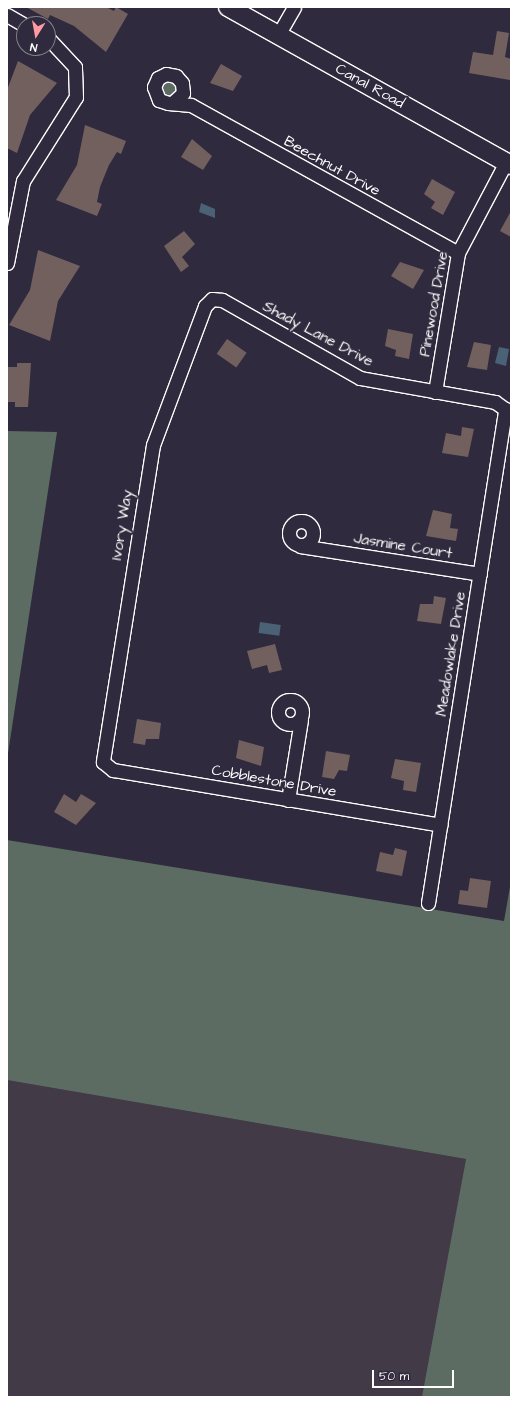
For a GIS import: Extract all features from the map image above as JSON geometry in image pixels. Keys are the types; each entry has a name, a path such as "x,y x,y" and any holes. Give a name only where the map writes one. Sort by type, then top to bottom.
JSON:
{"street":[{"name":"Canal Road","path":"228,7 508,163"},
{"path":"278,35 294,7"},
{"path":"7,15 16,20"},
{"path":"7,263 23,181 74,104 77,71 67,56 56,46"},
{"name":"Beechnut Drive","path":"191,105 176,76 166,74 158,78 154,87 156,96 163,102 191,105 458,253"},
{"path":"172,103 181,97 183,88"},
{"name":"Pinewood Drive","path":"435,392 458,253 508,163"},
{"name":"Shady Lane Drive","path":"212,299 222,300 360,378 495,402 505,409"},
{"name":"Ivory Way","path":"105,766 102,755 149,459 205,306 212,299"},
{"name":"Meadowlake Drive","path":"428,903 505,409"},
{"path":"313,533 308,544 300,546 289,539 292,524 304,521 313,533 321,547"},
{"name":"Jasmine Court","path":"300,546 321,547 480,574"},
{"path":"288,800 297,735 301,720 300,704 285,701 278,714 297,735"},
{"path":"286,724 301,720"},
{"name":"Cobblestone Drive","path":"105,766 288,800 440,825"}],"shaded area":[{"path":"7,1080 466,1159 424,1397 7,1397"}],"green space":[{"path":"169,80 176,85 177,88 172,95 169,96 162,91 161,88 166,81"},
{"path":"7,431 57,432 7,760"},
{"path":"7,840 504,921 511,881 511,1397 422,1397 466,1159 7,1080"}],"water":[{"path":"201,203 215,209 215,218 199,212"},
{"path":"499,347 509,349 506,366 495,363"},
{"path":"260,622 281,625 279,636 258,633"}],"building":[{"path":"26,7 106,7 114,11 116,7 128,14 106,52 74,26 56,18 56,16 42,16"},
{"path":"497,31 509,33 505,57 511,59 510,80 469,73 473,52 493,55"},
{"path":"18,61 57,83 30,115 17,153 7,148 7,90"},
{"path":"221,64 242,76 233,91 210,83"},
{"path":"85,125 126,141 121,154 117,152 109,165 100,187 97,202 102,204 97,216 56,200 77,165"},
{"path":"192,139 212,156 203,170 181,157"},
{"path":"432,179 455,192 443,215 431,208 435,202 424,194"},
{"path":"511,211 511,237 500,231"},
{"path":"184,231 195,244 182,257 189,266 181,272 164,246"},
{"path":"38,250 80,266 58,301 50,341 9,325 30,290"},
{"path":"400,262 424,270 413,289 391,276"},
{"path":"388,329 413,334 409,359 395,356 396,350 385,346"},
{"path":"227,339 247,353 236,368 217,354"},
{"path":"474,342 491,345 487,370 467,367"},
{"path":"17,363 31,363 28,407 15,407 15,402 7,402 7,367 17,367"},
{"path":"462,427 474,429 468,457 442,453 446,433 461,436"},
{"path":"433,510 452,514 450,528 458,529 456,541 426,536"},
{"path":"434,596 446,598 441,624 417,621 420,604 433,604"},
{"path":"275,644 282,670 269,673 267,665 252,669 247,651"},
{"path":"137,719 161,723 159,739 146,739 145,745 133,743"},
{"path":"239,740 264,747 261,766 236,758"},
{"path":"326,751 350,755 347,771 339,770 334,779 322,777"},
{"path":"395,759 421,763 416,792 403,790 404,781 391,778"},
{"path":"64,794 76,802 81,794 96,803 76,825 54,812"},
{"path":"395,848 407,851 402,876 376,871 380,852 393,855"},
{"path":"470,878 491,881 487,908 458,904 460,890 468,891"}]}
